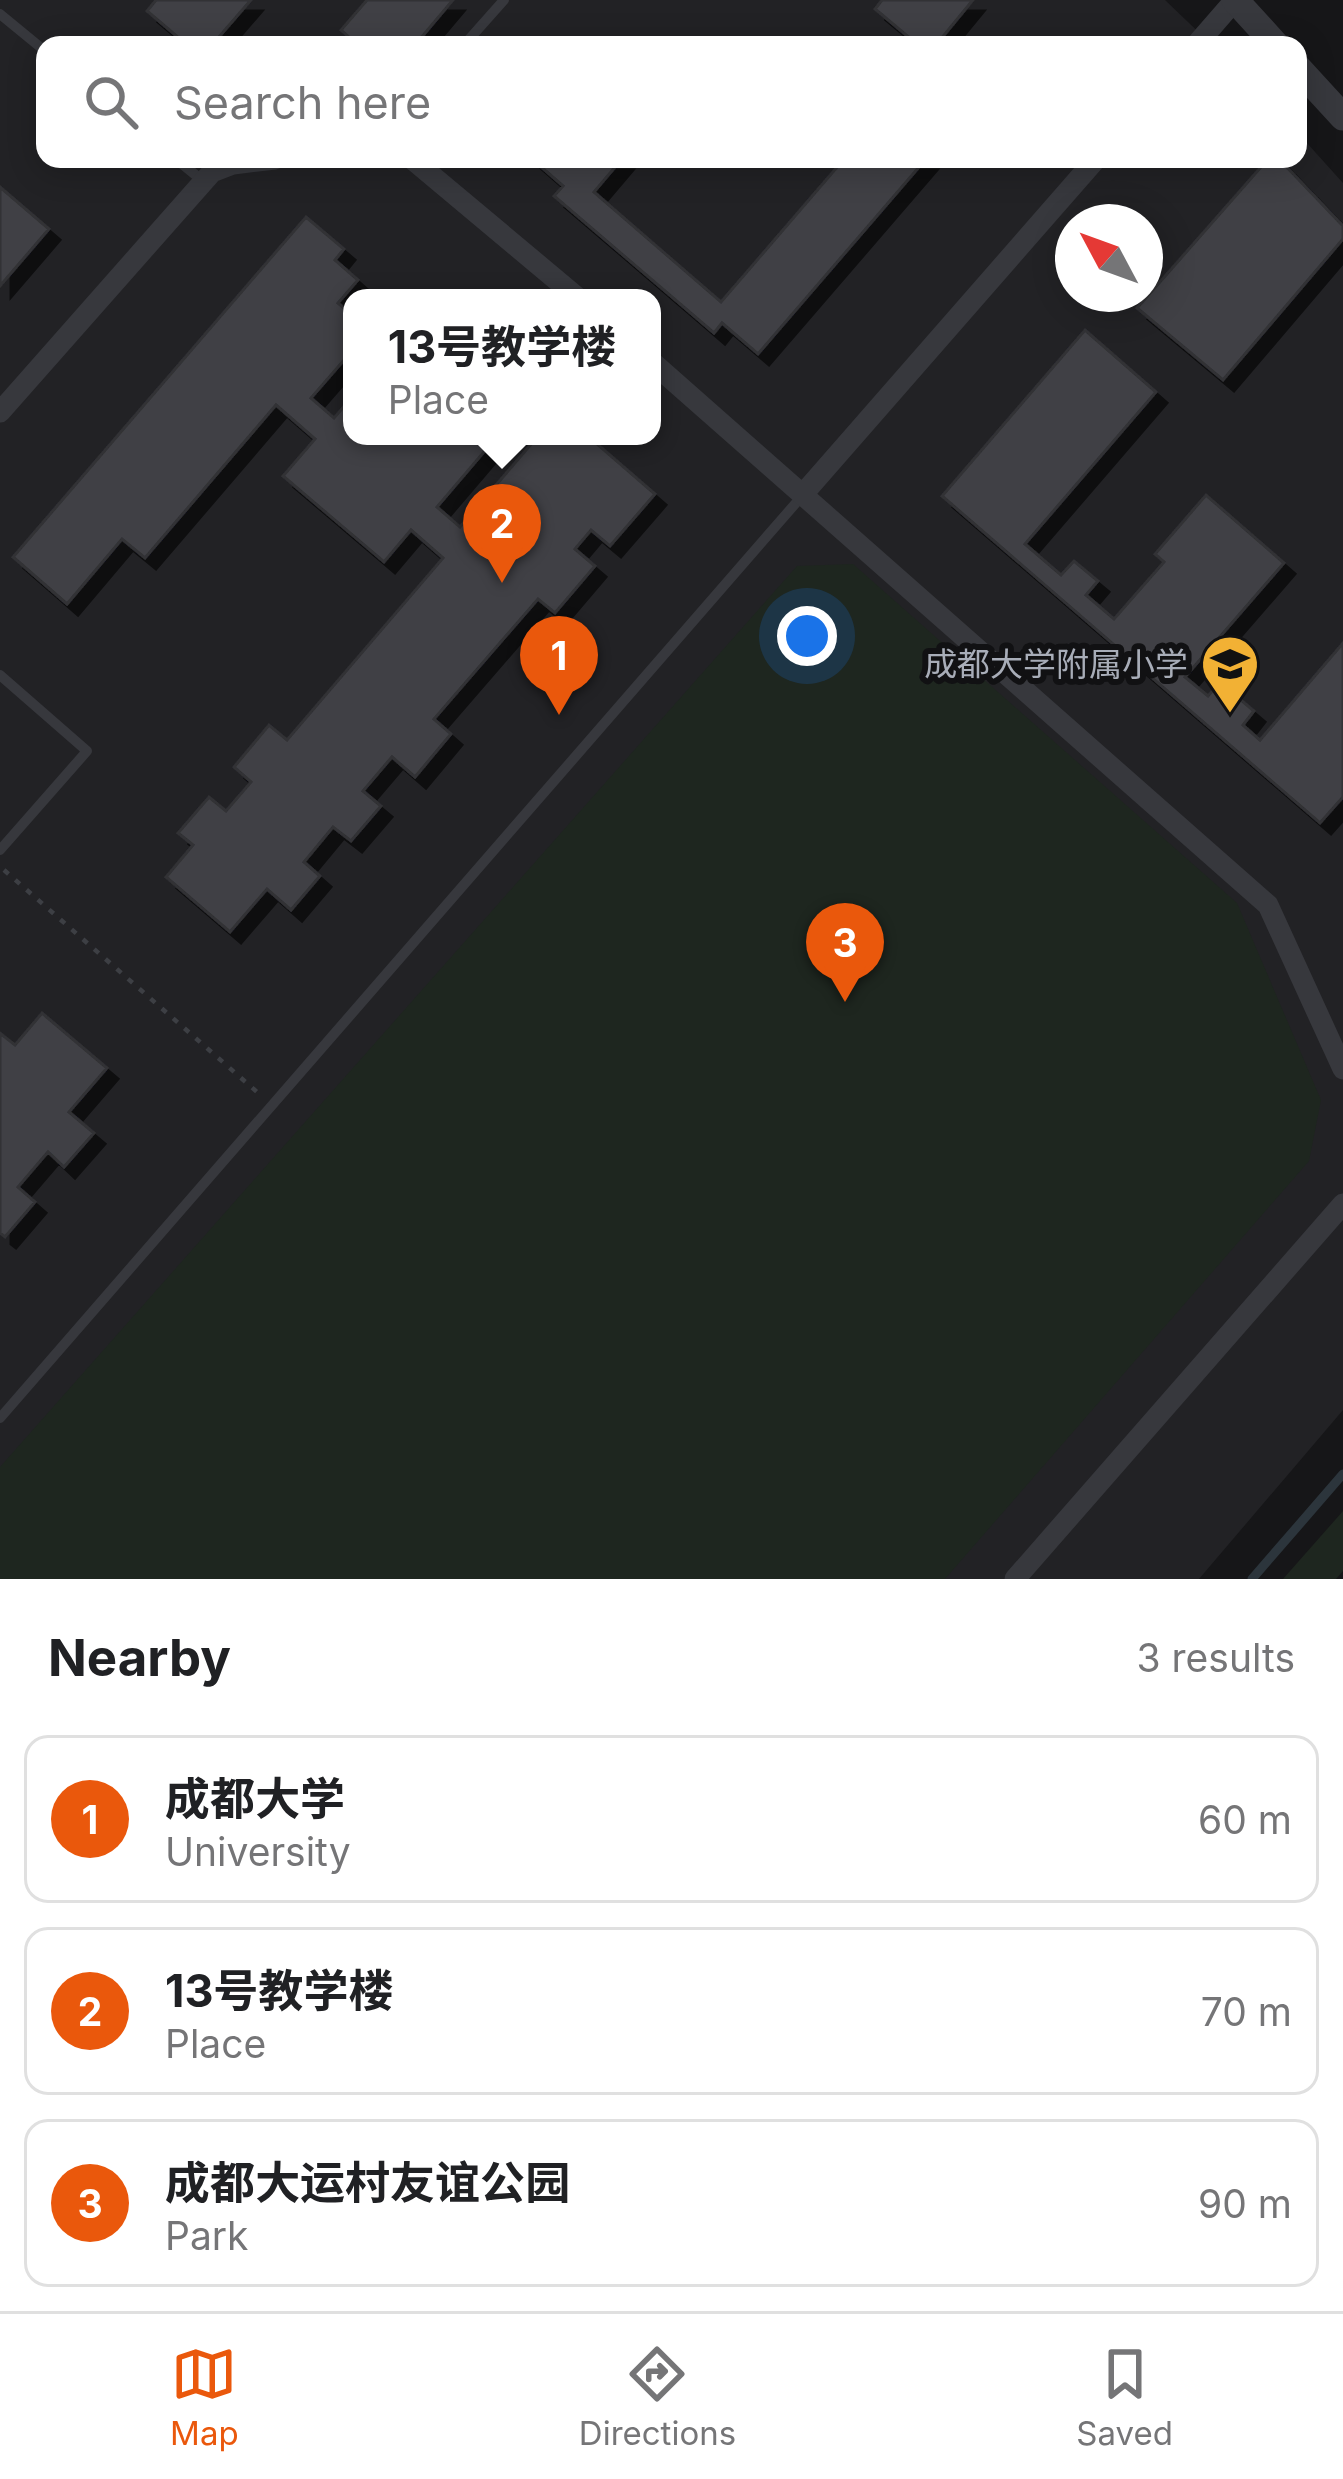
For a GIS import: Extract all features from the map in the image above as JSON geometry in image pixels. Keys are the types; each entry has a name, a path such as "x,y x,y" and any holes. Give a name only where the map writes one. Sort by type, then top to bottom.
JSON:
{"street":[{"path":"1204,36 1235,0 1268,36"},
{"path":"1307,78 1343,117"},
{"path":"0,412 218,168"},
{"path":"423,168 567,289"},
{"path":"804,494 1088,168"},
{"path":"661,370 1268,905 1343,1069"},
{"path":"1015,1579 1343,1204"}],"lane":[{"path":"472,36 504,0"},
{"path":"0,14 36,44"},
{"path":"187,168 203,181"},
{"path":"0,1418 804,494"},
{"path":"0,675 87,751 0,850"}],"path":[{"path":"0,866 272,1105"}],"shaded area":[{"path":"0,0 1165,0 1203,36 36,36 36,168 1307,168 1307,143 1343,183 1343,1410 1199,1579 0,1579"},
{"path":"853,564 1237,903 1321,1100 1309,1161 945,1579 0,1579 0,1467 797,566"},
{"path":"1343,1511 1343,1571 1336,1579 1283,1579"}],"building":[{"path":"156,0 251,0 220,36 176,36 147,11"},
{"path":"367,0 453,0 423,36 348,36 341,30"},
{"path":"882,0 973,0 943,36 907,36 875,9"},
{"path":"542,168 614,168 594,192 721,302 836,168 918,168 758,354 722,323 714,333 554,196 563,186"},
{"path":"1260,168 1288,168 1343,226 1343,239 1223,380 1142,312 1163,312 1163,278"},
{"path":"0,187 49,229 0,286"},
{"path":"306,217 344,249 335,260 358,280 350,289 343,289 338,303 343,307 343,361 311,398 334,418 343,408 343,445 490,445 437,507 460,527 530,445 598,445 655,494 610,546 591,530 575,549 595,566 555,613 538,599 434,719 451,734 415,777 392,757 363,791 381,806 351,841 333,827 304,862 320,876 291,910 267,889 230,932 166,877 193,845 178,833 209,797 226,811 251,782 234,767 269,725 287,740 443,558 411,530 384,562 283,476 315,439 276,405 145,558 122,539 67,604 13,557"},
{"path":"1085,330 1156,392 1025,544 1061,575 1074,561 1098,581 1086,595 1114,619 1164,562 1155,554 1206,495 1284,563 1185,677 1208,696 1220,682 1254,711 1243,725 1260,740 1343,643 1343,797 1320,823 942,496"},
{"path":"42,1013 107,1068 69,1112 94,1133 64,1167 48,1152 18,1187 35,1202 5,1237 0,1233 0,1033 15,1045"}],"waterway":[{"path":"1252,1579 1343,1474"}],"place":[{"name":"13号教学楼","path":"502,583"},
{"name":"成都大学","path":"559,715"},
{"name":"成都大学附属小学","path":"1230,715"},
{"name":"成都大运村友谊公园","path":"845,1002"}]}
